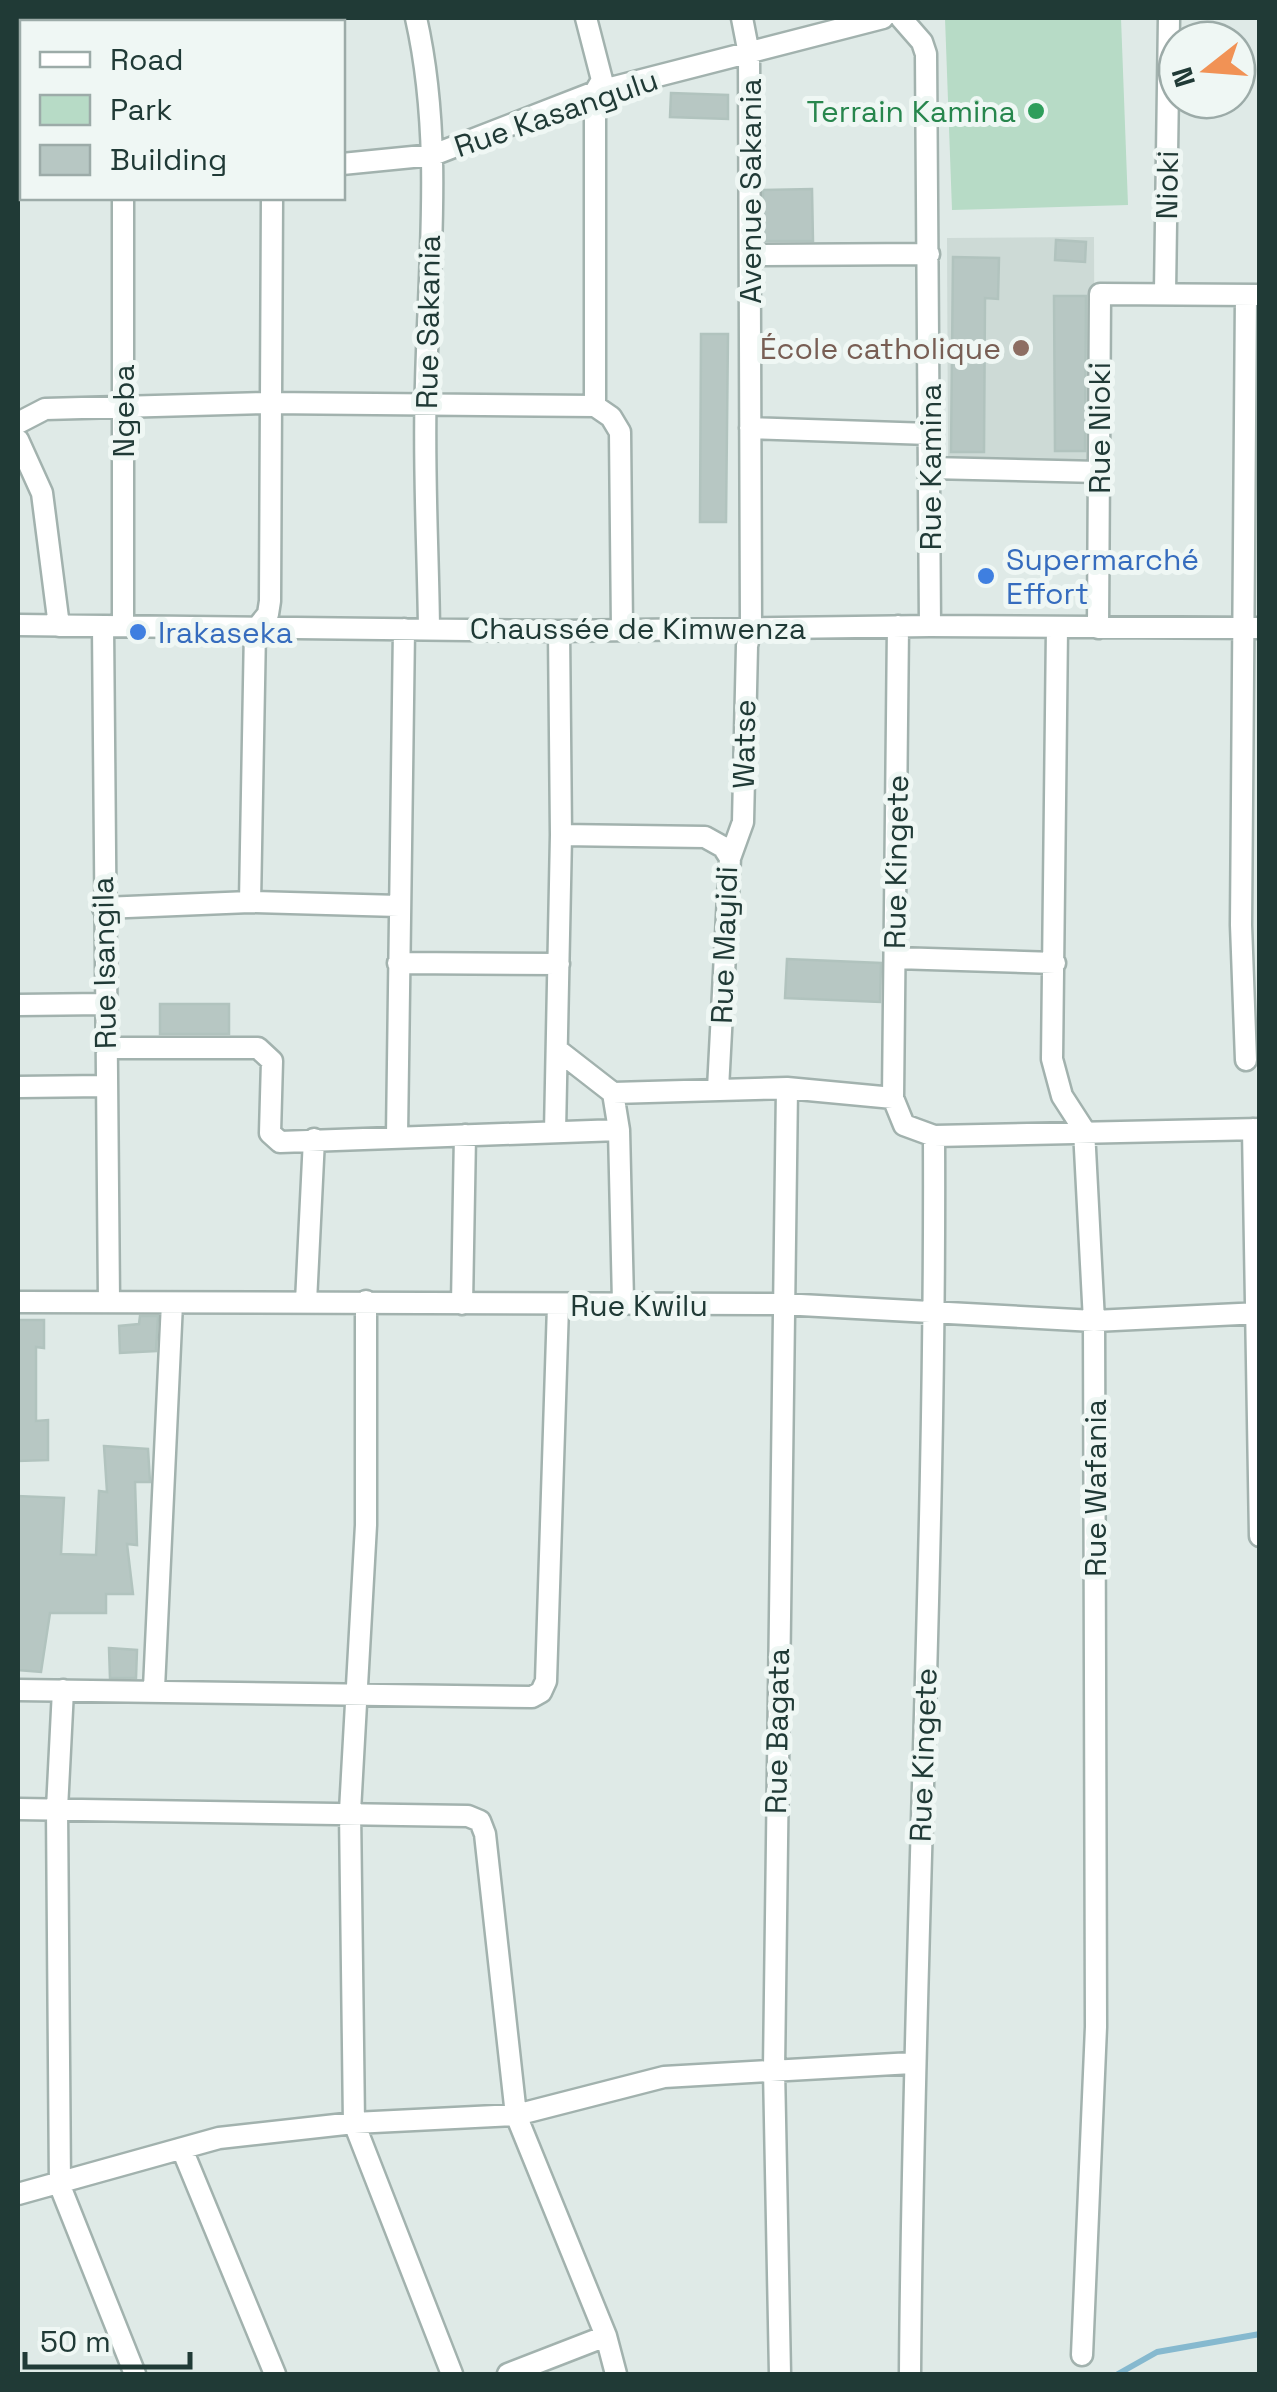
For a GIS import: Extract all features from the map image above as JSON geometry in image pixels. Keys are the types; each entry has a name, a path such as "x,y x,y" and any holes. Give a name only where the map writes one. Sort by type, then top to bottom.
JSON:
{"street":[{"name":"Rue Sakania","path":"416,18 428,74 432,155 425,406 429,628"},
{"path":"586,18 601,67 595,92 594,406"},
{"name":"Avenue Sakania","path":"742,18 750,54 751,628"},
{"name":"Rue Kasangulu","path":"345,164 432,155 595,92 884,18"},
{"name":"Rue Kamina","path":"901,18 922,42 926,54 930,626"},
{"name":"Nioki","path":"1165,292 1169,18"},
{"name":"Ngeba","path":"113,626 122,408 123,200"},
{"path":"250,902 254,630 268,614 270,601 267,403 272,200"},
{"path":"750,254 929,254"},
{"path":"1165,292 1253,295 1253,628 1246,1060"},
{"name":"Rue Nioki","path":"1098,628 1100,294 1165,292"},
{"path":"18,423 45,409 267,403 594,406 611,417 620,432 622,629"},
{"path":"750,428 930,434"},
{"path":"18,440 42,493 59,626"},
{"path":"930,468 1098,472"},
{"name":"Chaussée de Kimwenza","path":"18,625 559,631 898,626 1253,628"},
{"name":"Rue Isangila","path":"109,1301 104,908 113,626"},
{"name":"Rue Kingete","path":"893,1098 898,626"},
{"name":"Watse","path":"730,858 743,822 747,646 751,628"},
{"name":"Rue Wafania","path":"1057,628 1052,1059 1062,1096 1084,1130 1094,1321 1096,2027 1082,2356"},
{"path":"397,1136 404,629"},
{"path":"555,1132 561,834 559,631"},
{"name":"Rue Mayidi","path":"561,834 705,838 724,848 730,858 718,1088"},
{"path":"104,908 250,902 398,906"},
{"path":"895,958 1055,963"},
{"path":"398,963 559,964"},
{"path":"18,1004 105,1004"},
{"path":"106,1048 268,1052 272,1061 270,1133 280,1142 619,1130"},
{"path":"559,1051 614,1093 786,1088 893,1098 904,1125 934,1136 1256,1129 1260,1536"},
{"path":"18,1087 105,1086"},
{"name":"Rue Bagata","path":"780,2374 774,2069 786,1088"},
{"path":"614,1093 619,1130 622,1302"},
{"path":"462,1304 465,1135"},
{"name":"Rue Kingete","path":"910,2374 912,2062 935,1311 934,1136"},
{"path":"306,1302 314,1139"},
{"path":"366,1301 366,1526 350,1811 354,2123 452,2374"},
{"name":"Rue Kwilu","path":"18,1302 782,1304 1094,1321 1257,1313"},
{"path":"154,1688 172,1304"},
{"path":"18,1690 154,1688 532,1697 542,1692 546,1681 554,1510 558,1306"},
{"path":"63,1690 57,1809 60,2186 134,2374"},
{"path":"18,1809 350,1811 468,1816 480,1822 485,1834 516,2114 606,2336 616,2374"},
{"path":"18,2194 60,2186 220,2138 354,2123 516,2114 664,2077 912,2062"},
{"path":"182,2149 276,2374"},
{"path":"508,2374 606,2336"}],"shaded area":[{"name":"École catholique","path":"1094,237 1095,459 948,459 947,238"}],"green space":[{"name":"Terrain Kamina","path":"945,18 1121,18 1128,205 952,210"}],"building":[{"path":"671,93 728,95 728,119 670,117"},
{"path":"812,189 813,241 763,241 763,190"},
{"path":"1056,240 1086,242 1085,262 1055,260"},
{"path":"953,257 999,258 998,299 985,298 984,452 951,452"},
{"path":"1054,296 1086,296 1085,451 1055,451"},
{"path":"701,334 728,334 726,522 700,522"},
{"path":"787,959 881,963 880,1002 785,998"},
{"path":"160,1004 229,1004 229,1034 160,1034"},
{"path":"140,1316 158,1316 156,1351 120,1353 119,1326 139,1324"},
{"path":"18,1320 44,1320 44,1348 36,1347 36,1421 48,1420 48,1460 18,1461"},
{"path":"104,1446 148,1449 150,1482 135,1482 137,1545 127,1544 133,1594 106,1594 106,1613 50,1613 41,1672 18,1670 18,1496 64,1498 61,1554 96,1555 99,1491 107,1492"},
{"path":"109,1648 137,1650 136,1678 110,1678"}],"waterway":[{"path":"1118,2374 1157,2352 1260,2334"}],"place":[{"name":"Terrain Kamina","path":"1036,111"},
{"name":"École catholique","path":"1021,348"},
{"name":"Supermarché Effort","path":"986,576"},
{"name":"Irakaseka","path":"138,632"}]}
